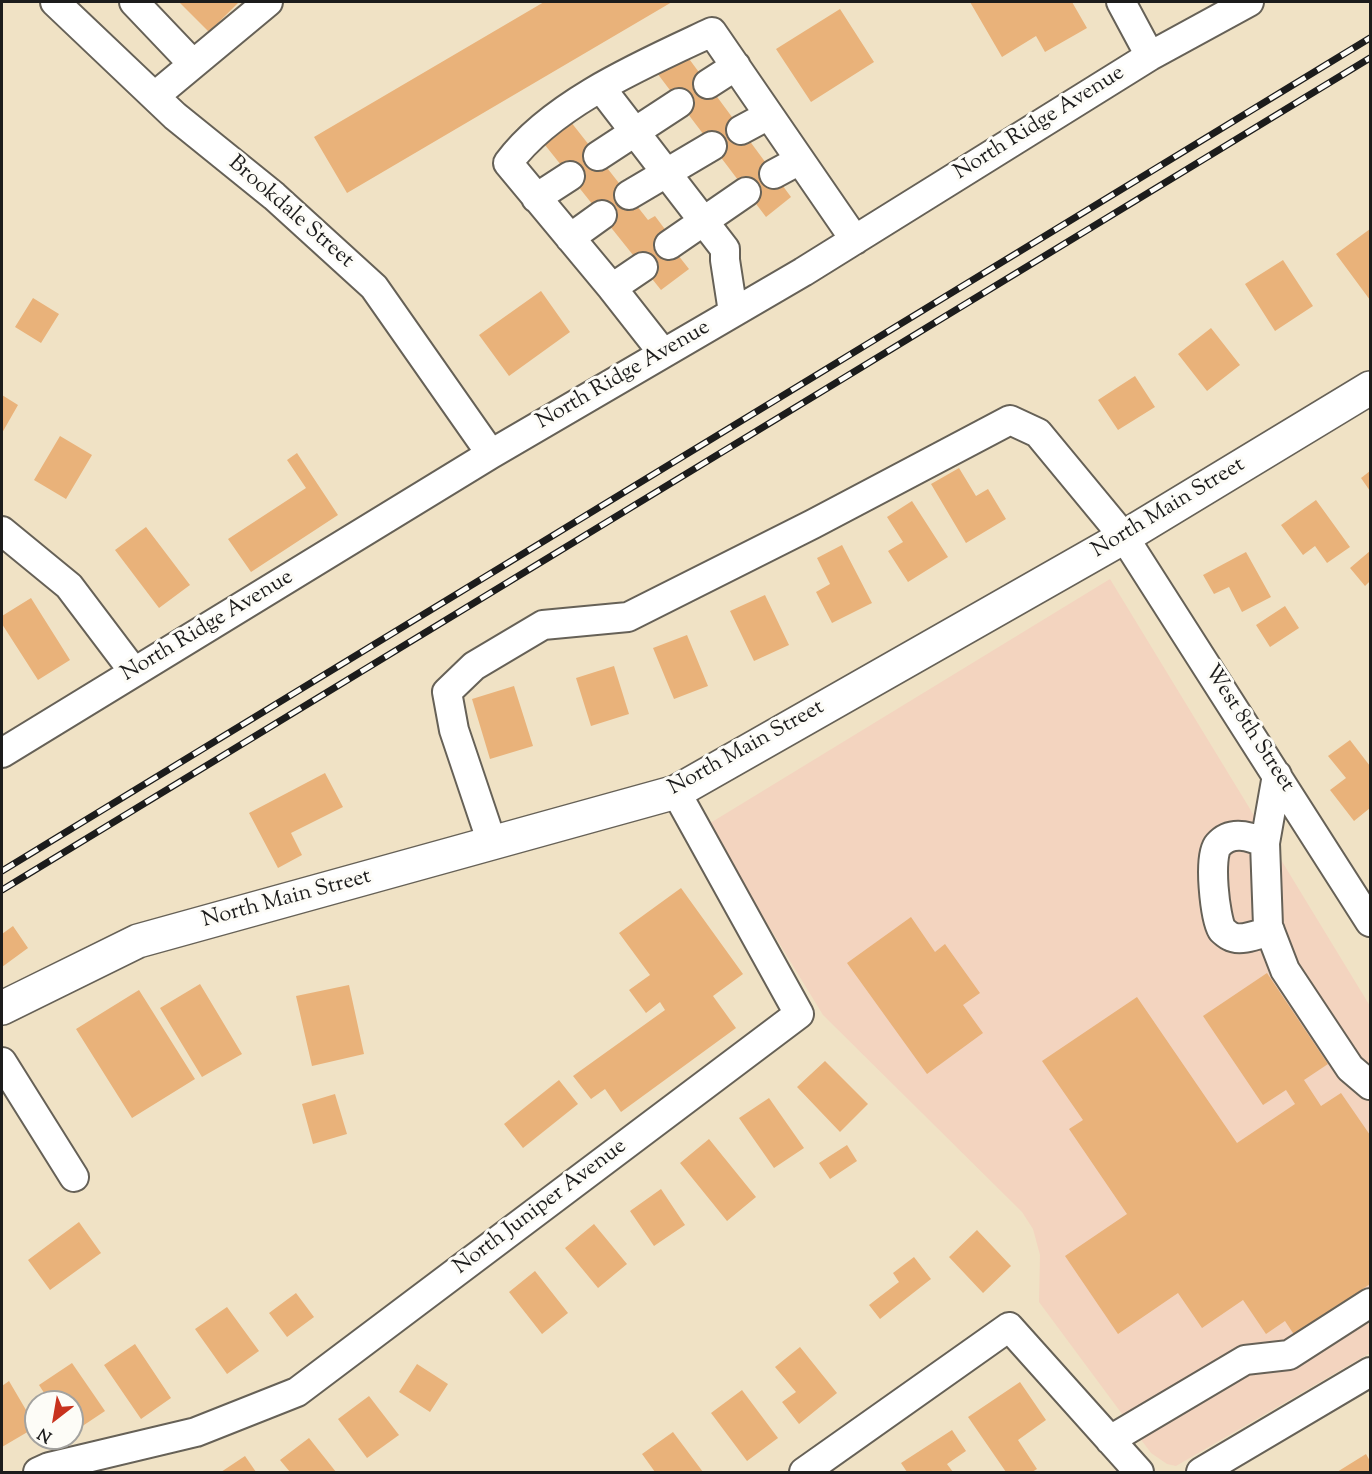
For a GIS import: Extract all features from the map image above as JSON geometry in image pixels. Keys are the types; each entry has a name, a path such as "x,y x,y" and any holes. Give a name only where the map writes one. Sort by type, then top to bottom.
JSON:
{"main road":[{"name":"North Main Street","path":"2,1008 138,941 676,792 1124,537 1371,388"}],"street":[{"path":"134,2 193,64"},
{"path":"155,96 268,2"},
{"path":"1121,2 1150,56"},
{"name":"North Ridge Avenue","path":"2,753 491,454 855,240 1150,56 1249,2"},
{"name":"Brookdale Street","path":"62,4 175,116 274,196 374,287 491,454"},
{"path":"663,353 508,163 521,144 555,117 601,88 635,68 712,32 855,240"},
{"path":"708,84 736,66"},
{"path":"601,88 725,249 733,312"},
{"path":"598,156 679,103"},
{"path":"741,130 769,115"},
{"path":"629,195 712,146"},
{"path":"774,174 800,160"},
{"path":"536,198 570,176"},
{"path":"669,245 746,192"},
{"path":"570,238 602,215"},
{"path":"612,288 643,267"},
{"name":"West 8th Street","path":"492,843 454,730 447,692 474,666 543,625 628,617 813,524 1010,420 1038,433 1124,537 1277,775 1366,904"},
{"path":"2,531 69,586 134,672"},
{"path":"1277,775 1265,843 1268,926 1291,980 1350,1068 1371,1085"},
{"name":"North Juniper Avenue","path":"38,1473 49,1467 196,1432 297,1392 799,1014 676,792"},
{"path":"1265,843 1249,836 1232,836 1218,844 1215,851 1212,888 1222,931 1232,938 1245,938 1270,932"},
{"path":"2,1062 74,1178"},
{"path":"1110,1440 1245,1360 1289,1355 1371,1303"},
{"path":"804,1473 1010,1327 1139,1473"},
{"path":"1201,1473 1371,1372"}],"shaded area":[{"path":"1110,579 1370,1006 1370,1353 1176,1466 1167,1464 1151,1453 1039,1302 1040,1255 1033,1229 1022,1212 823,1015 707,825"}],"building":[{"path":"179,2 239,2 209,32"},
{"path":"544,2 672,2 347,193 314,137"},
{"path":"970,2 1072,2 1087,28 1045,52 1036,36 1002,57"},
{"path":"840,9 874,62 811,102 776,49"},
{"path":"684,52 791,197 766,217 657,73"},
{"path":"567,117 648,220 655,216 667,232 663,236 689,269 661,290 541,140"},
{"path":"1370,229 1370,300 1336,254"},
{"path":"1283,260 1313,306 1275,331 1245,284"},
{"path":"541,291 570,332 509,376 479,335"},
{"path":"33,298 59,314 41,343 15,327"},
{"path":"1211,328 1240,365 1207,391 1178,354"},
{"path":"1135,376 1155,407 1118,430 1098,400"},
{"path":"2,395 18,405 2,433"},
{"path":"60,436 92,455 66,499 34,480"},
{"path":"297,453 338,515 251,572 228,539 306,488 287,460"},
{"path":"959,468 976,496 988,489 1006,519 966,543 931,484"},
{"path":"1370,471 1370,491 1361,478"},
{"path":"1316,500 1350,547 1327,563 1315,546 1303,555 1281,525"},
{"path":"912,501 948,557 908,582 888,551 903,542 887,517"},
{"path":"146,527 190,585 159,608 115,550"},
{"path":"842,545 872,603 832,623 816,592 830,584 817,558"},
{"path":"1370,551 1370,581 1365,586 1350,568"},
{"path":"1246,552 1271,597 1242,612 1229,587 1214,594 1203,575"},
{"path":"765,595 789,645 754,661 730,611"},
{"path":"31,598 70,660 38,680 2,624 2,616"},
{"path":"1285,606 1299,628 1270,647 1256,625"},
{"path":"687,635 708,686 674,699 653,648"},
{"path":"614,666 629,714 591,726 576,678"},
{"path":"514,686 533,746 490,759 472,699"},
{"path":"1350,740 1370,766 1370,808 1354,821 1330,790 1346,778 1328,756"},
{"path":"325,773 343,807 291,833 302,855 278,868 249,813"},
{"path":"681,888 743,974 713,996 736,1028 621,1112 605,1089 591,1099 573,1076 665,1010 660,1002 646,1013 629,990 650,975 619,933"},
{"path":"911,917 935,952 945,944 980,993 963,1005 983,1033 927,1074 847,963"},
{"path":"13,926 28,948 2,967 2,934"},
{"path":"1267,973 1328,1064 1304,1080 1321,1106 1341,1093 1370,1135 1370,1284 1295,1336 1285,1321 1266,1334 1243,1300 1202,1328 1178,1293 1118,1334 1065,1256 1127,1214 1069,1129 1083,1120 1042,1061 1137,997 1237,1143 1295,1104 1286,1090 1263,1105 1203,1016"},
{"path":"200,984 242,1054 202,1077 160,1008"},
{"path":"349,985 364,1054 312,1066 296,996"},
{"path":"139,990 195,1079 132,1118 76,1029"},
{"path":"825,1061 868,1104 840,1132 797,1087"},
{"path":"559,1080 578,1104 523,1148 504,1124"},
{"path":"335,1094 347,1134 313,1144 302,1104"},
{"path":"769,1098 804,1148 774,1168 739,1118"},
{"path":"709,1139 756,1197 727,1221 680,1163"},
{"path":"847,1145 857,1161 830,1179 819,1163"},
{"path":"661,1189 685,1225 654,1246 630,1211"},
{"path":"79,1222 101,1253 50,1290 28,1260"},
{"path":"594,1224 627,1264 598,1288 565,1248"},
{"path":"977,1230 1011,1266 983,1293 949,1257"},
{"path":"914,1257 931,1279 880,1319 869,1305 899,1282 893,1273"},
{"path":"535,1271 568,1313 542,1334 509,1292"},
{"path":"296,1293 314,1317 287,1337 269,1313"},
{"path":"227,1307 259,1351 227,1374 195,1329"},
{"path":"135,1344 171,1398 141,1419 104,1365"},
{"path":"800,1347 837,1393 799,1424 782,1402 796,1392 775,1367"},
{"path":"72,1363 105,1411 84,1425 84,1390 42,1390 39,1385"},
{"path":"417,1364 448,1384 430,1412 399,1392"},
{"path":"9,1381 24,1407 24,1434 2,1447 2,1386"},
{"path":"1020,1382 1046,1420 1018,1440 1037,1469 1032,1472 1006,1472 968,1417"},
{"path":"742,1390 778,1438 747,1461 711,1413"},
{"path":"369,1396 399,1435 367,1458 338,1419"},
{"path":"952,1430 966,1451 947,1464 953,1472 907,1472 901,1463"},
{"path":"673,1432 703,1472 655,1472 642,1454"},
{"path":"309,1438 336,1472 290,1472 280,1460"},
{"path":"1366,1454 1370,1461 1370,1472 1337,1472"},
{"path":"245,1456 256,1472 221,1472"}],"railway":[{"path":"2,871 1370,38"},
{"path":"2,890 1370,58"}]}
